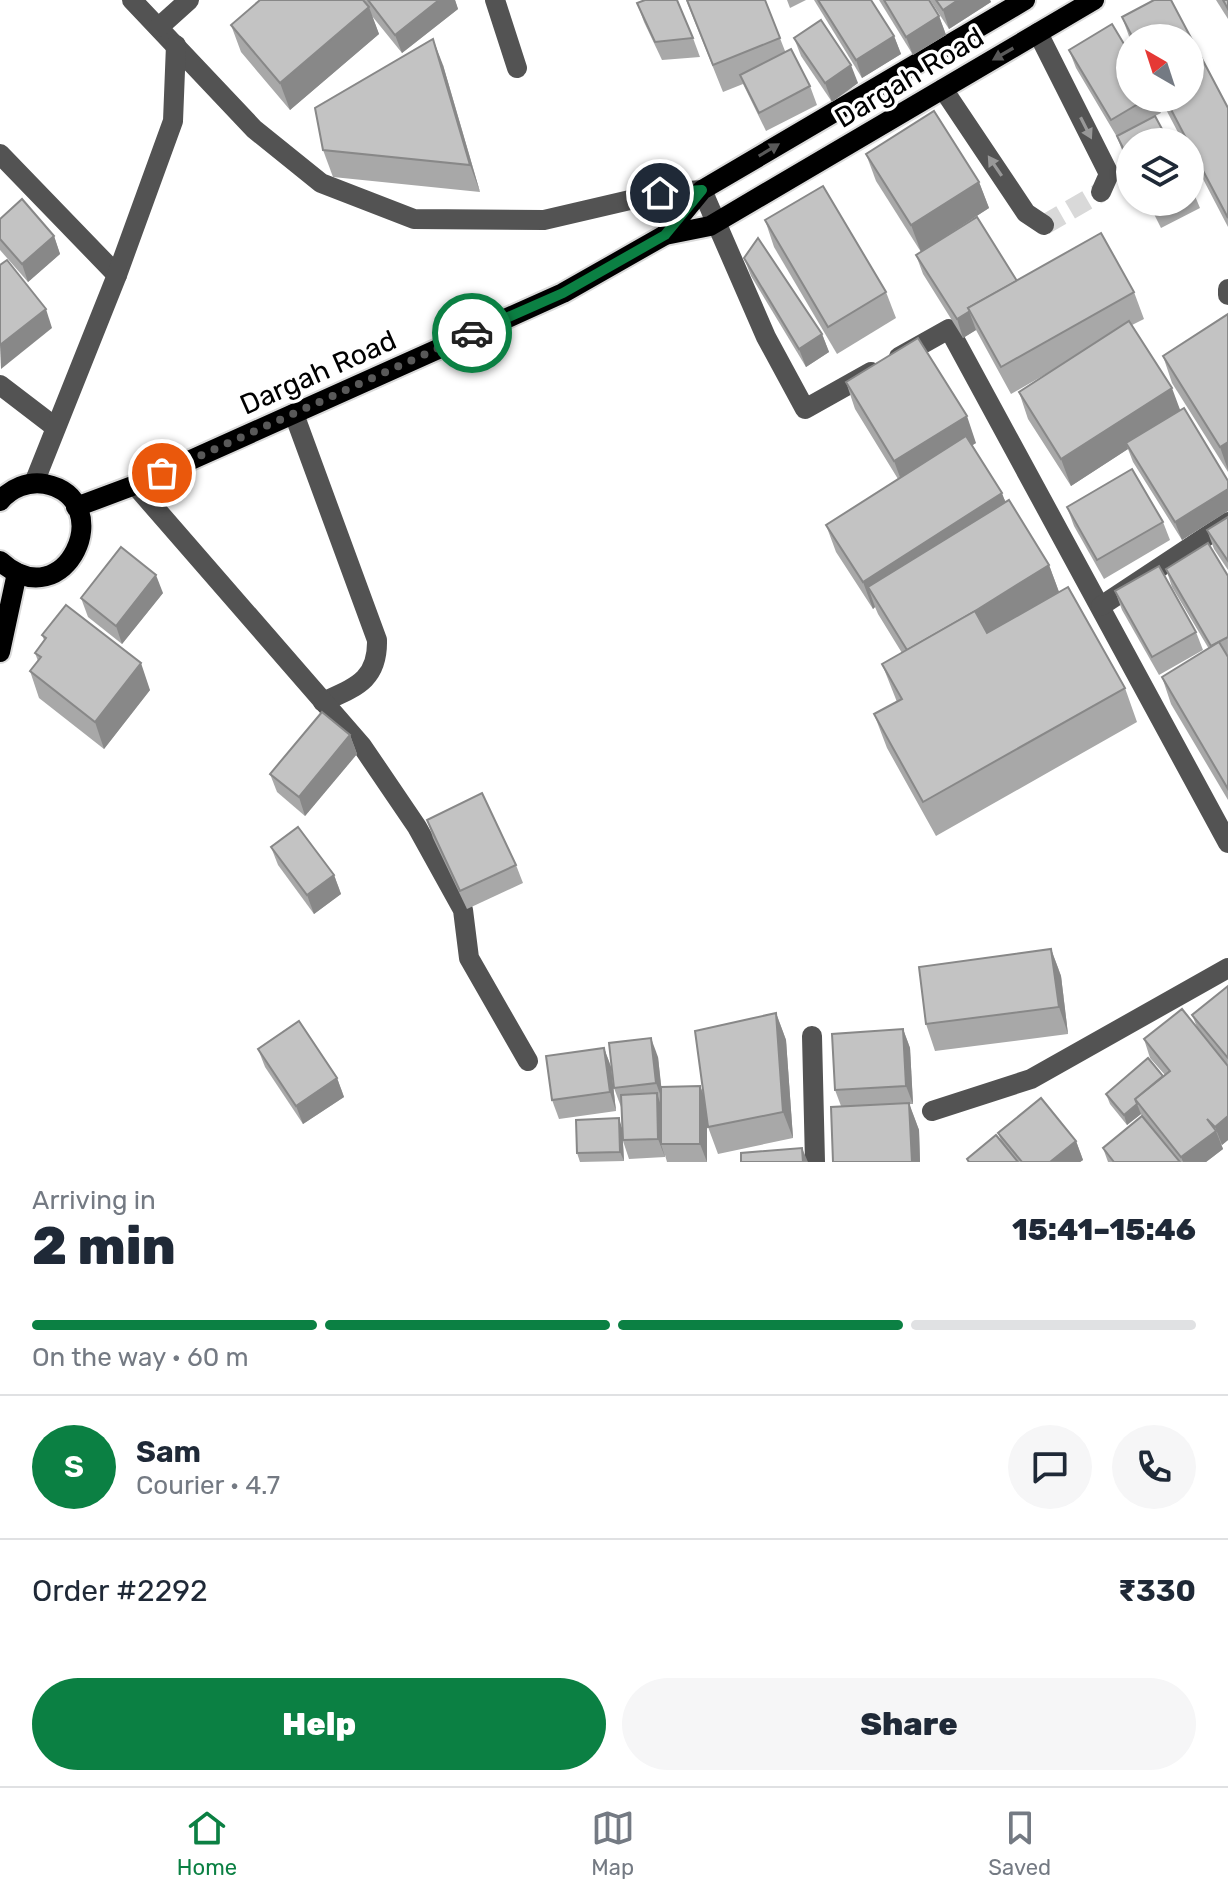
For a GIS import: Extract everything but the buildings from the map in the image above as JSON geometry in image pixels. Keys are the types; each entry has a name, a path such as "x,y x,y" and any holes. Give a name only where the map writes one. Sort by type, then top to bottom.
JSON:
{"main road":[{"name":"Dargah Road","path":"665,235 702,190 1025,0"},
{"name":"Dargah Road","path":"76,507 135,485 563,293 665,235 716,223 1094,0"},
{"path":"0,501 20,486 34,483 59,489 76,507 82,535 70,561 46,576 17,573 0,561"},
{"path":"0,652 17,573"}],"street":[{"path":"132,0 254,129 321,183 414,219 544,220 660,193 702,190 766,337 805,409 949,329 1228,843"},
{"path":"159,27 189,0"},
{"path":"495,0 517,68"},
{"path":"1038,33 1109,174 1101,192"},
{"path":"34,483 117,275 173,121 176,45"},
{"path":"943,89 1026,213 1044,225"},
{"path":"0,154 117,275"},
{"path":"0,385 55,427"},
{"path":"294,414 377,640 378,660 367,677 357,687 323,702"},
{"path":"135,485 362,746 417,827 463,910 469,958 528,1061"},
{"path":"1101,606 1228,522"},
{"path":"932,1111 1031,1079 1228,968"},
{"path":"812,1036 815,1162"}],"tunnel":[{"path":"1044,225 1101,192"}],"way so far":[{"path":"162,473 472,333"}],"route":[{"path":"472,333 563,293 665,235 702,190 660,193"}]}
